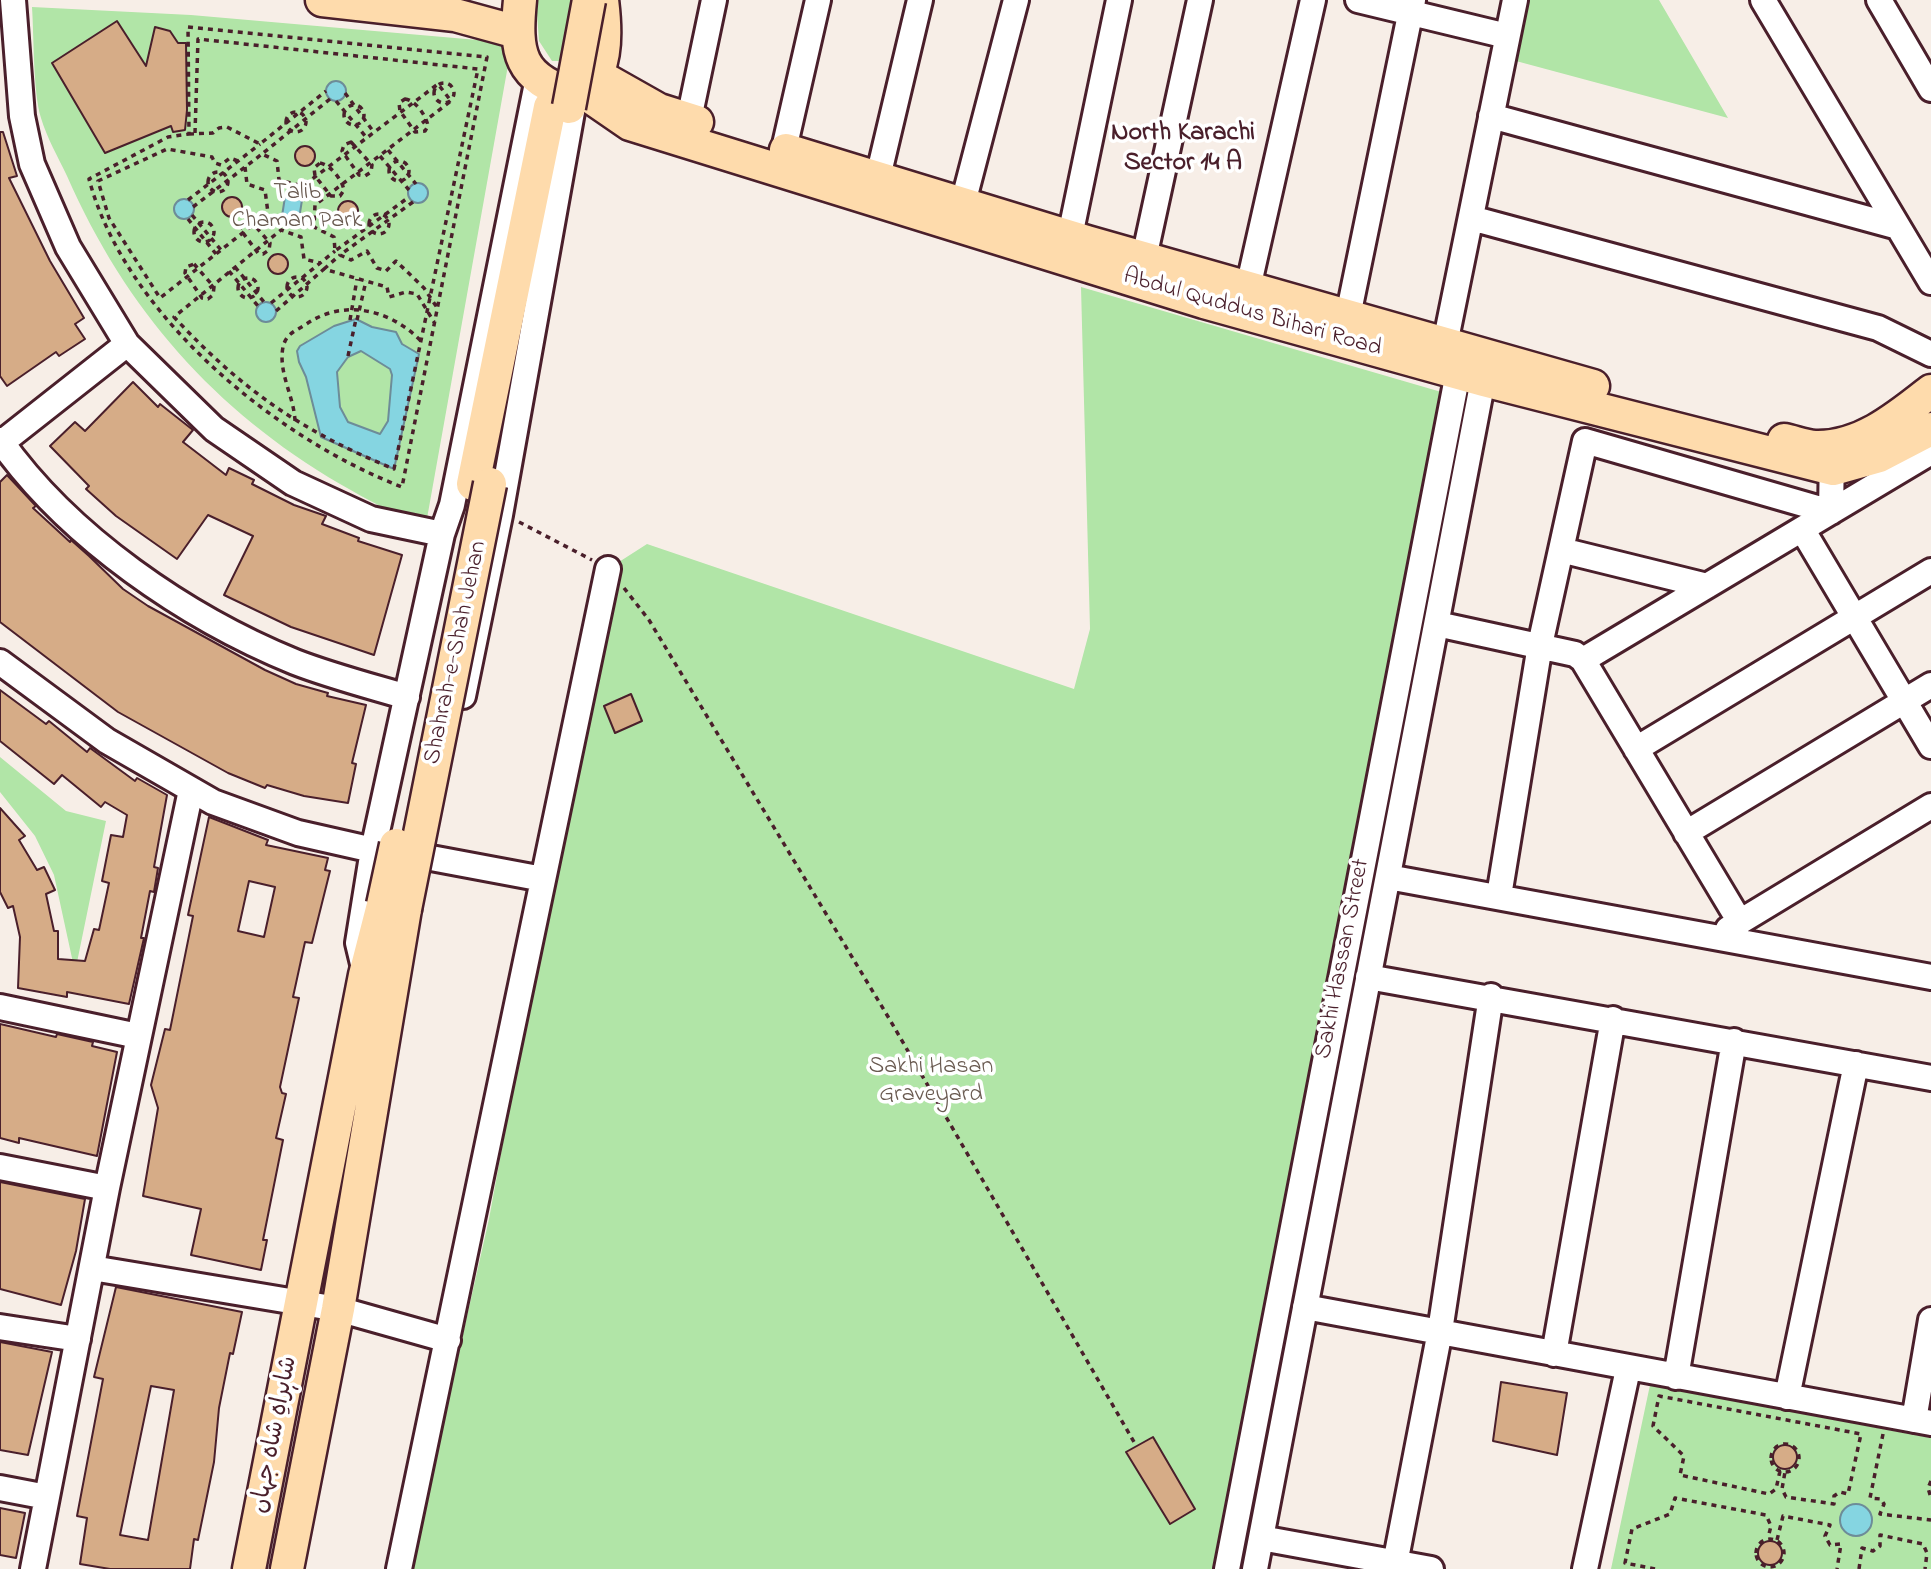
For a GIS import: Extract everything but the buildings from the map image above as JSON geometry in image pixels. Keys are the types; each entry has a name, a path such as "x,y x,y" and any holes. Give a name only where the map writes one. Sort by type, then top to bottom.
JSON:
{"main road":[{"path":"322,0 455,15 517,32"},
{"path":"520,0 517,45 538,78 555,89 585,87 603,49 601,0"},
{"name":"Shahrah-e-Shah Jehan","path":"338,1309 397,952 394,907 569,0"},
{"name":"Shahrah-e-Shah Jehan","path":"302,1301 365,975 394,907 589,0"},
{"name":"Abdul Quddus Bihari Road","path":"585,87 962,204 1348,316 1467,360"},
{"name":"Abdul Quddus Bihari Road","path":"585,87 630,124 1204,302 1467,360 1832,457 1879,456 1931,429"},
{"path":"1832,457 1849,441 1888,425 1931,391"},
{"name":"شاہراہِ شاہ جہاں","path":"249,1569 302,1301"},
{"name":"شاہراہِ شاہ جہاں","path":"287,1569 338,1309"}],"street":[{"path":"13,0 22,116 32,164 68,247 127,344 214,429 282,477 371,519 442,534"},
{"path":"689,119 714,0"},
{"path":"784,149 818,0"},
{"path":"878,177 920,0"},
{"path":"962,204 1016,0"},
{"path":"1070,236 1119,0"},
{"path":"1144,258 1200,0"},
{"path":"1248,288 1312,0"},
{"path":"1358,0 1412,6 1507,36"},
{"path":"1467,360 1471,218 1515,0"},
{"path":"1763,0 1931,282"},
{"path":"1879,0 1931,89"},
{"path":"1348,316 1412,6"},
{"path":"365,975 358,943 373,850 442,534 452,505 538,78"},
{"path":"397,952 414,930 431,858 585,87"},
{"path":"1491,116 1898,227"},
{"path":"1471,218 1878,328 1931,354"},
{"path":"127,344 0,442 69,518 133,572 259,646 298,663 407,697"},
{"name":"Sakhi Hassan Street","path":"1255,1569 1437,624 1467,360"},
{"name":"Sakhi Hassan Street","path":"1227,1569 1467,360"},
{"path":"1499,896 1540,645 1585,441 1831,512"},
{"path":"1583,660 1931,452"},
{"path":"1831,512 1832,457"},
{"path":"452,505 500,515"},
{"path":"1802,529 1931,746"},
{"path":"1561,550 1707,586"},
{"path":"399,1569 608,569"},
{"path":"1636,749 1931,571"},
{"path":"1437,624 1540,645 1575,654 1583,660 1740,922"},
{"path":"0,662 107,741 213,802 298,833 373,850"},
{"path":"1686,833 1931,685"},
{"path":"33,1569 107,1188 191,790"},
{"path":"1715,937 1931,806"},
{"path":"431,858 543,879"},
{"path":"1388,877 1931,977"},
{"path":"1368,977 1491,996 1931,1078"},
{"path":"1395,1565 1440,1331 1491,996"},
{"path":"0,1007 138,1036"},
{"path":"1554,1354 1613,1019"},
{"path":"1676,1377 1734,1041"},
{"path":"1787,1397 1856,1064"},
{"path":"0,1167 107,1188"},
{"path":"92,1268 302,1301 448,1340"},
{"path":"1305,1307 1922,1422 1931,1320"},
{"path":"0,1327 78,1339"},
{"path":"1585,1569 1628,1368"},
{"path":"0,1488 47,1497"},
{"path":"1261,1538 1395,1565 1432,1569"}],"path":[{"path":"189,134 188,27 487,57 402,487 324,452 282,424 226,380 189,345 142,284 96,205 89,179 168,137 213,133 219,128 227,127 260,144"},
{"path":"195,133 198,39 478,69 394,469 318,436 295,421 227,372 174,317 281,230 301,237 304,259 320,263"},
{"path":"438,84 451,101"},
{"path":"438,84 433,93 436,99 445,103 451,101"},
{"path":"262,154 277,161 279,180 303,186 438,84 451,85 454,95 451,101 315,205 314,227 334,237 335,251"},
{"path":"188,200 208,185 213,174 222,173 326,91"},
{"path":"345,93 354,104 361,107 364,118 374,131"},
{"path":"208,185 213,191 222,192 229,181 245,167 305,117 330,100"},
{"path":"402,100 413,102 428,126 425,131 418,133 398,106 402,100"},
{"path":"337,101 344,111 346,121 355,125 366,137"},
{"path":"344,111 354,104"},
{"path":"300,112 305,117"},
{"path":"290,130 303,130 305,117"},
{"path":"355,125 364,118"},
{"path":"286,122 290,130"},
{"path":"345,143 357,144 372,169 362,176 342,149 345,143"},
{"path":"238,161 230,158 221,165 215,163 212,157 167,149 98,181 109,218 160,298 268,213 265,190 247,184 245,167"},
{"path":"388,150 397,161 406,164 408,175 416,184"},
{"path":"380,156 389,167 390,178 401,181 409,190"},
{"path":"389,167 397,161"},
{"path":"317,164 328,166 344,190 340,196 333,198 315,176 314,170 317,164"},
{"path":"222,173 229,181"},
{"path":"401,181 408,175"},
{"path":"193,207 213,191"},
{"path":"271,303 287,290 291,278 301,278 369,225 373,216 383,215 409,197"},
{"path":"276,311 291,296 304,295 306,284 340,255 413,202"},
{"path":"192,215 221,250"},
{"path":"383,215 388,219"},
{"path":"188,219 196,238 205,242 216,254"},
{"path":"250,219 256,223 269,240 270,247 267,253 260,255 240,227 244,221 250,219"},
{"path":"371,232 379,235 386,232 388,219"},
{"path":"194,228 198,223"},
{"path":"198,223 211,224 214,230 211,239 205,242"},
{"path":"369,225 371,232"},
{"path":"340,255 351,260 367,251 377,268 386,271 396,261 438,309"},
{"path":"188,266 200,267 213,285 214,291 211,297 204,299 184,271 188,266"},
{"path":"235,267 245,278"},
{"path":"324,269 387,287 389,297 406,292 417,294 435,324"},
{"path":"229,271 239,283 240,295 251,298 258,306"},
{"path":"239,283 245,278 252,278 257,283 257,294 264,302"},
{"path":"301,278 306,284"},
{"path":"350,320 358,279"},
{"path":"348,356 366,281"},
{"path":"287,290 291,296"},
{"path":"251,298 257,294"},
{"path":"295,421 281,364 287,337 329,311 352,308 399,322 421,341"},
{"path":"500,515 530,526 608,569 649,620 890,1020 1134,1442"},
{"path":"1659,1396 1861,1434 1849,1494 1840,1492 1834,1496 1834,1504 1786,1497 1782,1489 1783,1472 1776,1489 1769,1494 1680,1475 1684,1457 1653,1426 1659,1396"},
{"path":"1882,1434 1870,1498 1881,1499 1884,1504 1880,1514 1931,1520"},
{"path":"1788,1443 1796,1448 1799,1462 1794,1469 1783,1472 1773,1465 1771,1456 1775,1447 1788,1443"},
{"path":"1931,1481 1928,1488 1931,1498"},
{"path":"1655,1569 1625,1563 1632,1529 1670,1514 1675,1498 1766,1515 1771,1526 1768,1538 1760,1543 1756,1551 1761,1564 1770,1567 1779,1564 1784,1557 1783,1547 1777,1540 1768,1538"},
{"path":"1777,1540 1783,1516 1830,1525 1825,1536 1830,1545 1840,1544 1837,1569"},
{"path":"1859,1569 1863,1548 1873,1551 1880,1546 1880,1535 1923,1544 1927,1553 1925,1569"}],"green space":[{"path":"536,0 578,0 566,61 552,61 539,41"},
{"path":"1529,0 1659,0 1728,118 1516,61"},
{"name":"Talib Chaman Park","path":"32,7 191,15 512,43 426,524 392,512 340,484 252,423 178,352 146,313 91,225 43,125 36,94"},
{"name":"Sakhi Hasan Graveyard","path":"1081,287 1479,403 1255,1569 410,1569 489,1219 608,569 647,544 1074,689 1090,629"},
{"path":"0,757 66,811 106,821 75,972 54,875 35,836 0,792"},
{"path":"1650,1385 1931,1438 1931,1569 1611,1569"}],"water":[{"path":"336,81 343,84 346,91 343,98 336,101 329,98 326,91 329,84"},
{"path":"418,183 425,186 428,193 425,200 418,203 411,200 408,193 411,186"},
{"path":"285,197 302,200 299,219 282,216"},
{"path":"184,199 191,202 194,209 191,216 184,219 177,216 174,209 177,202"},
{"path":"266,302 273,305 276,312 273,319 266,322 259,319 256,312 259,305"},
{"path":"356,319 372,327 396,332 402,344 419,354 394,469 321,437 297,351 300,346 334,326","holes":["361,351 390,369 392,375 388,421 380,434 348,422 340,407 337,372 348,357"]},
{"path":"1856,1504 1867,1509 1872,1520 1867,1531 1856,1536 1845,1531 1840,1520 1845,1509"}],"district":[{"name":"North Karachi Sector 14 A","path":"1183,150"}]}
